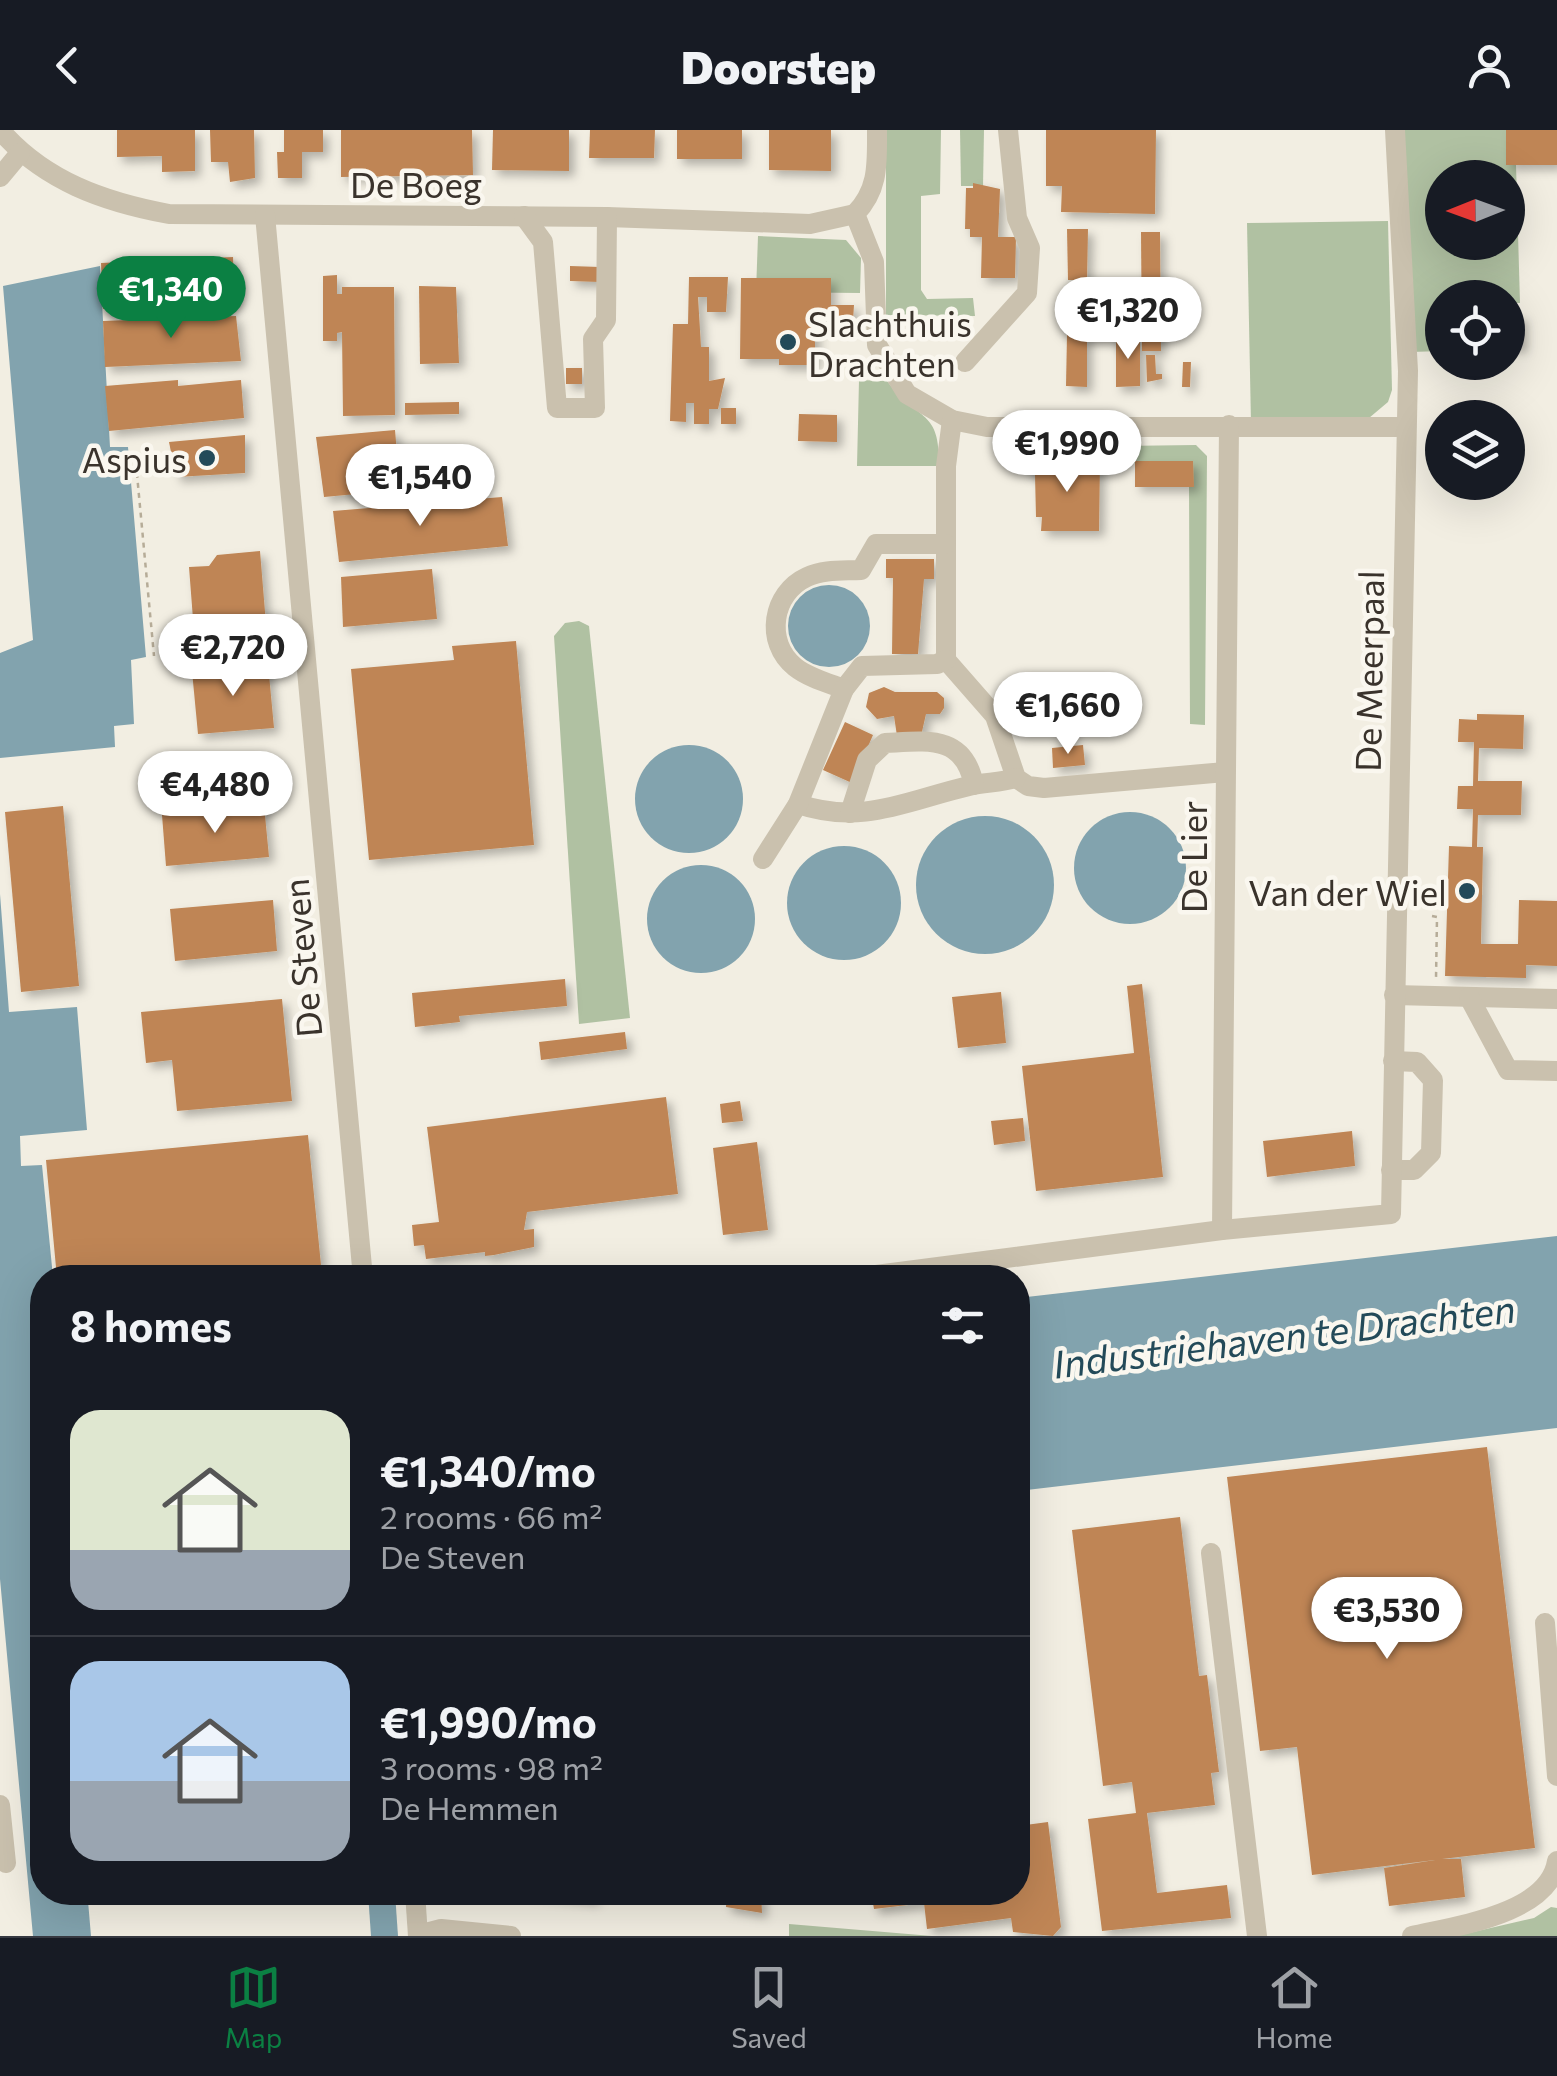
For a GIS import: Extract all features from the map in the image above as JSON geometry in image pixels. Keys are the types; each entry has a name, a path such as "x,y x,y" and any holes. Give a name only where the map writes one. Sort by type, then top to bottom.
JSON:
{"street":[{"name":"De Boeg","path":"0,130 20,152 64,182 116,205 169,214 607,216 810,224 855,214"},
{"path":"877,130 877,173 871,198 855,214 874,262 876,345 907,394 952,420 988,427 1406,427"},
{"path":"965,362 1026,293 1030,248 1017,218 1008,130"},
{"name":"De Meerpaal","path":"1222,1230 1390,1214 1408,371 1395,130"},
{"path":"0,177 20,152"},
{"name":"De Steven","path":"265,214 361,1265"},
{"path":"524,216 543,242 557,408 595,408 593,339 606,320 607,216"},
{"path":"952,420 946,466 946,660 995,716 1016,778 1028,786 1044,788 1225,772"},
{"name":"De Lier","path":"1222,1230 1228,425"},
{"path":"844,690 799,670 781,650 776,624 783,598 792,587 816,573 861,570 876,544 946,544"},
{"path":"763,859 798,804 844,690 862,666 937,664 946,660"},
{"path":"850,813 867,760 885,743 954,748 966,758 974,784"},
{"path":"798,804 850,813 918,804 974,784 1016,778"},
{"path":"1394,995 1557,1000"},
{"path":"1469,997 1508,1070 1557,1070"},
{"path":"1391,1170 1414,1170 1431,1153 1433,1080 1417,1062 1393,1061"},
{"path":"953,1265 1222,1230"},
{"path":"1211,1553 1257,1936"},
{"path":"1545,1623 1557,1776"},
{"path":"0,1804 6,1863"},
{"path":"1412,1936 1500,1914 1534,1897 1555,1872 1557,1860"},
{"path":"416,1905 418,1936 441,1928 511,1936"}],"path":[{"path":"136,453 154,656"},
{"path":"1432,916 1437,917 1436,980"},
{"path":"1437,937 1446,938"}],"green space":[{"path":"886,130 941,130 940,194 921,196 921,290 927,299 973,298 975,316 886,315"},
{"path":"960,130 984,130 983,186 961,186"},
{"path":"1404,130 1515,130 1516,160 1425,160 1425,260 1519,260 1519,280 1425,280 1425,352 1411,352"},
{"path":"1388,221 1392,390 1388,402 1369,418 1251,423 1247,223"},
{"path":"758,236 846,240 861,258 860,293 756,292"},
{"path":"859,380 887,381 925,418 936,434 939,466 857,466"},
{"path":"1196,445 1207,456 1205,725 1190,724 1189,486 1178,463 1119,463 1120,446"},
{"path":"579,621 589,626 630,1018 579,1024 554,636 565,623"},
{"path":"1551,1907 1557,1908 1557,1936 1456,1936 1534,1918"},
{"path":"789,1924 932,1936 789,1936"}],"water":[{"path":"100,266 110,447 128,447 146,657 131,660 134,724 114,726 115,747 0,758 0,653 33,640 3,286"},
{"path":"821,585 837,585 863,603 870,626 867,642 858,655 837,667 821,667 795,649 788,634 788,618 806,592"},
{"path":"689,745 710,749 727,761 739,778 743,799 739,820 727,837 710,849 689,853 668,849 651,837 639,820 635,799 639,778 651,761 668,749"},
{"path":"1130,812 1151,816 1169,829 1182,847 1186,868 1182,889 1169,907 1151,920 1130,924 1109,920 1091,907 1078,889 1074,868 1078,847 1091,829 1109,816"},
{"path":"985,816 1011,822 1033,837 1048,859 1054,885 1048,911 1033,933 1011,948 985,954 959,948 937,933 922,911 916,885 922,859 937,837 959,822"},
{"path":"844,846 866,850 885,862 897,881 901,903 897,925 885,944 866,956 844,960 822,956 803,944 791,925 787,903 791,881 803,862 822,850"},
{"path":"701,865 722,869 739,881 751,898 755,919 751,940 739,957 722,969 701,973 680,969 663,957 651,940 647,919 651,898 663,881 680,869"},
{"path":"0,894 9,1012 77,1007 87,1130 20,1136 21,1166 42,1165 52,1265 30,1265 30,1904 0,1579"},
{"name":"Industriehaven te Drachten","path":"1557,1236 1557,1428 1030,1490 1030,1297"},
{"path":"30,1905 88,1905 91,1936 33,1936"},
{"path":"369,1905 396,1905 398,1936 371,1936"}],"building":[{"path":"117,130 195,130 195,171 162,172 162,156 117,157"},
{"path":"210,130 254,130 255,178 230,182 228,162 211,162"},
{"path":"284,130 323,130 323,152 302,152 302,178 278,178 277,152 284,152"},
{"path":"341,130 472,130 473,175 341,177"},
{"path":"493,130 569,130 569,171 492,170"},
{"path":"590,130 655,130 654,158 589,158"},
{"path":"677,130 742,130 742,159 677,159"},
{"path":"769,130 831,130 831,171 769,170"},
{"path":"1046,130 1156,130 1155,214 1061,212 1062,186 1046,186"},
{"path":"1506,130 1557,130 1557,165 1525,165 1525,160 1506,160"},
{"path":"973,183 1000,189 998,237 1016,237 1015,278 981,278 982,237 970,237 970,229 965,229 966,188 973,188"},
{"path":"1067,229 1088,229 1087,280 1068,280"},
{"path":"1141,232 1160,232 1161,351 1142,351"},
{"path":"233,257 235,303 103,309 101,263"},
{"path":"570,266 600,267 600,282 570,281"},
{"path":"337,275 337,294 342,294 342,287 394,287 395,415 343,416 342,332 337,333 337,341 323,341 323,276"},
{"path":"689,277 728,277 726,312 707,312 707,297 698,297 701,347 709,347 709,381 725,378 718,409 709,409 709,424 694,424 694,403 686,403 686,422 670,421 673,324 688,324"},
{"path":"741,278 831,278 831,305 854,305 853,320 815,320 815,365 779,365 779,359 740,359"},
{"path":"419,286 456,287 459,363 420,364"},
{"path":"236,316 241,361 105,367 103,321"},
{"path":"1067,335 1087,335 1087,387 1066,386"},
{"path":"1116,338 1140,338 1140,386 1116,387"},
{"path":"1146,355 1155,355 1156,374 1162,374 1162,379 1147,382"},
{"path":"1183,362 1191,362 1190,387 1182,387"},
{"path":"566,368 582,368 582,384 566,384"},
{"path":"178,380 178,386 241,380 244,418 109,431 105,386"},
{"path":"459,402 459,414 405,415 405,403"},
{"path":"721,408 736,408 736,424 721,424"},
{"path":"799,414 837,415 837,442 798,441"},
{"path":"395,430 400,490 324,497 316,437"},
{"name":"Aspius","path":"245,435 245,473 176,477 169,442"},
{"path":"1026,461 1100,461 1099,531 1041,531 1042,517 1036,517 1035,475 1026,473"},
{"path":"1135,461 1193,461 1194,487 1135,487"},
{"path":"502,497 508,546 339,562 333,511"},
{"path":"260,551 266,624 224,626 214,618 193,619 189,567 209,566 217,555"},
{"path":"886,559 934,559 934,579 924,579 918,654 892,654 893,578 886,578"},
{"path":"432,569 437,619 343,627 341,577"},
{"path":"516,641 534,845 369,860 351,669 454,660 452,646"},
{"path":"268,664 274,728 198,734 192,671"},
{"path":"884,687 895,692 937,692 944,698 944,708 940,714 926,714 921,736 897,736 894,716 877,719 866,707 869,693"},
{"path":"1477,714 1524,715 1523,749 1479,748 1478,781 1522,781 1521,815 1478,815 1477,847 1483,847 1481,944 1518,944 1519,900 1557,901 1557,966 1526,965 1526,978 1445,976 1449,846 1472,847 1473,809 1457,809 1458,786 1473,786 1474,742 1458,742 1459,719 1477,720"},
{"path":"845,722 873,735 852,783 823,770"},
{"path":"1083,745 1085,765 1053,768 1052,748"},
{"path":"264,805 269,857 166,866 162,815"},
{"path":"63,806 79,986 21,992 5,812"},
{"path":"273,900 277,951 175,961 170,909"},
{"path":"565,979 567,1006 459,1016 460,1022 415,1027 412,993"},
{"path":"1142,984 1163,1177 1036,1191 1022,1066 1134,1053 1127,986"},
{"path":"1001,992 1006,1043 958,1048 952,997"},
{"path":"282,999 292,1101 177,1111 172,1060 146,1063 141,1012"},
{"path":"625,1032 627,1049 541,1060 539,1042"},
{"path":"666,1097 678,1194 527,1212 524,1230 534,1229 534,1247 494,1255 485,1256 485,1252 426,1259 424,1245 414,1246 412,1225 439,1222 427,1127"},
{"path":"740,1101 743,1121 722,1123 720,1104"},
{"path":"1023,1118 1025,1141 994,1145 991,1121"},
{"path":"1352,1131 1355,1166 1267,1177 1263,1141"},
{"path":"308,1135 321,1265 56,1265 46,1160"},
{"path":"757,1142 768,1230 723,1235 713,1148"},
{"path":"1487,1447 1535,1848 1442,1859 1461,1859 1465,1897 1389,1906 1384,1868 1435,1860 1312,1875 1297,1747 1260,1751 1227,1477"},
{"path":"1180,1517 1199,1676 1207,1675 1219,1772 1211,1773 1215,1805 1147,1813 1157,1893 1227,1885 1231,1918 1102,1931 1088,1819 1136,1813 1132,1782 1103,1786 1072,1530"},
{"path":"1048,1822 1061,1927 1053,1936 1013,1932 1011,1918 927,1929 924,1905 1030,1905 1030,1824"},
{"path":"762,1905 762,1913 726,1907"},
{"path":"873,1905 907,1905 874,1909"}],"place":[{"name":"Slachthuis Drachten","path":"788,342"},
{"name":"Aspius","path":"207,458"},
{"name":"Van der Wiel","path":"1467,891"}]}
